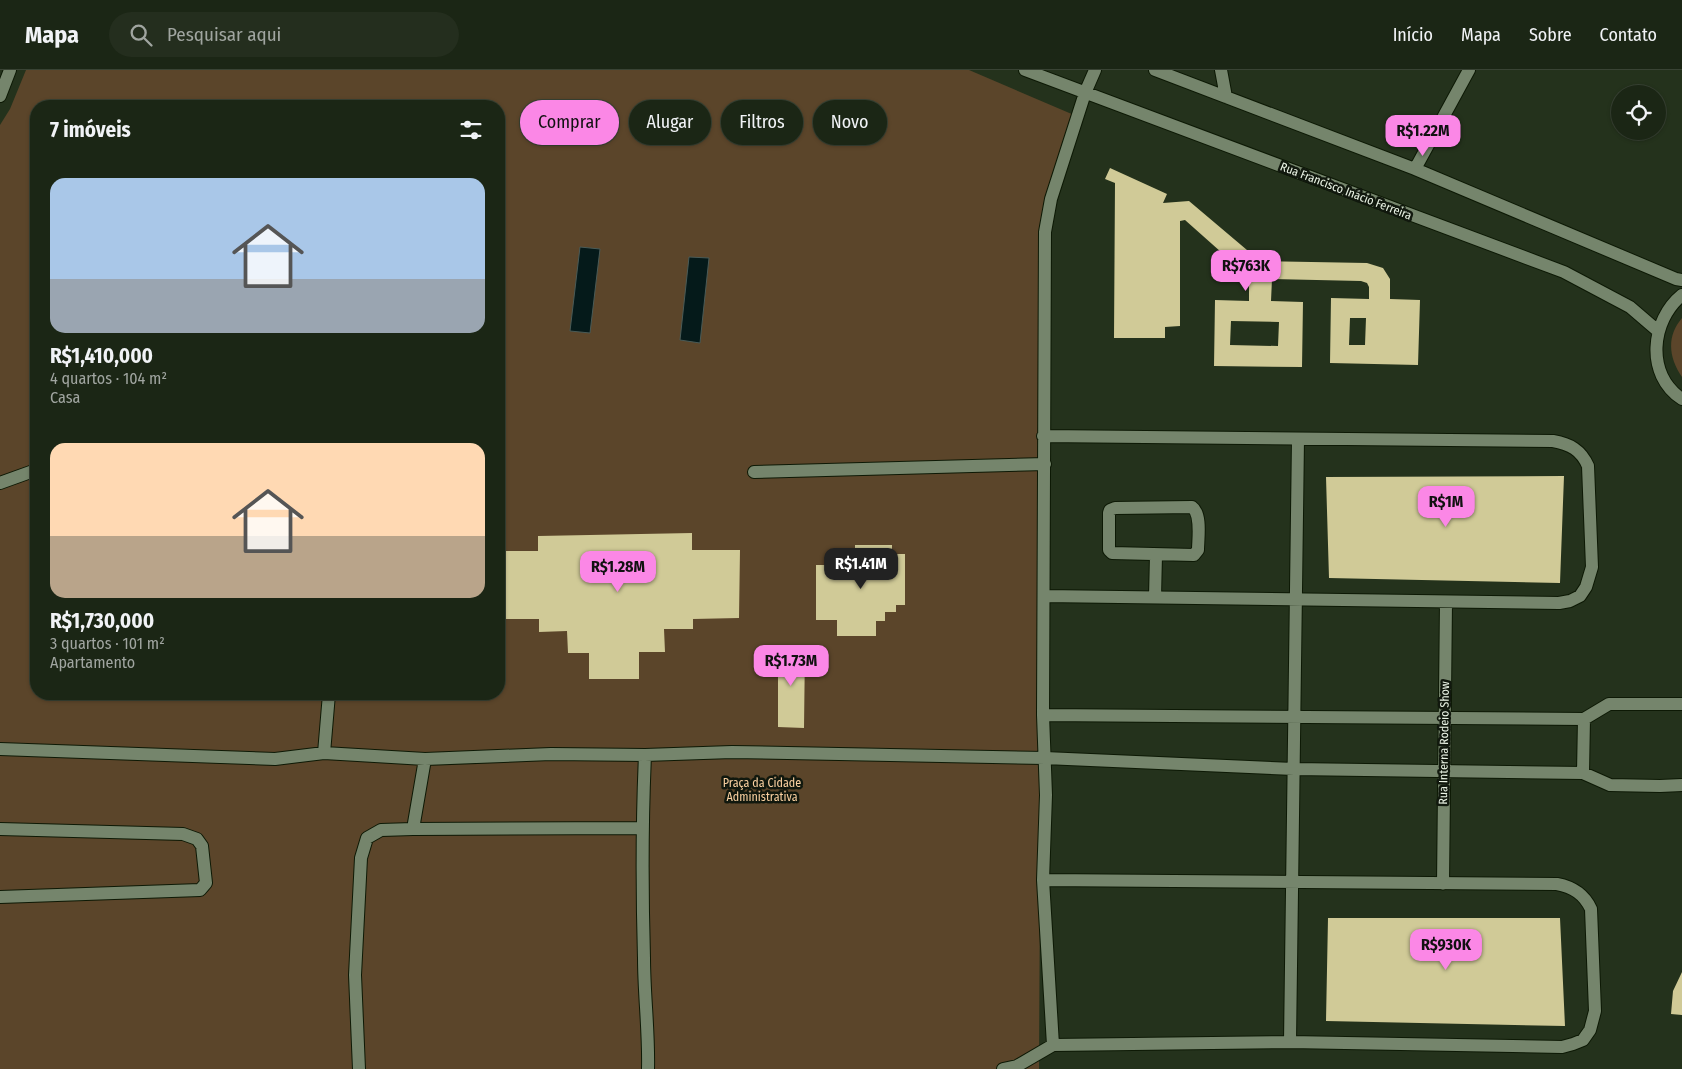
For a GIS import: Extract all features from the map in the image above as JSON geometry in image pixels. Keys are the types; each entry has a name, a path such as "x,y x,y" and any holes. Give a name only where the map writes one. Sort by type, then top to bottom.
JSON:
{"street":[{"path":"0,96 10,70"},
{"name":"Rua Francisco Inácio Ferreira","path":"1025,70 1564,272 1630,306 1658,331"},
{"path":"1053,1045 1043,880 1046,795 1043,714 1044,232 1051,199 1085,93 1095,70"},
{"path":"1155,70 1415,169 1682,280"},
{"path":"1221,70 1226,97"},
{"path":"1415,169 1470,70"},
{"path":"1682,295 1664,315 1658,331 1656,349 1659,367 1666,383 1682,399"},
{"path":"1043,436 1553,441 1564,443 1579,452 1588,466 1592,567 1586,587 1580,596 1570,601 1559,603 1044,596"},
{"path":"1290,1042 1298,439"},
{"path":"754,472 1044,464"},
{"path":"0,483 30,472"},
{"path":"1192,507 1196,510 1198,516 1198,550 1196,553 1194,555 1156,555 1112,553 1109,550 1110,510 1115,508 1192,507"},
{"path":"1155,597 1156,555"},
{"name":"Rua Interna Rodeio Show","path":"1443,884 1446,602"},
{"path":"324,754 328,700"},
{"path":"1043,714 1584,719 1609,704 1682,704"},
{"path":"1583,773 1584,719"},
{"path":"0,749 275,758 324,754 425,759 551,754 645,755 732,752 1045,758 1294,769 1583,773 1610,785 1682,785"},
{"path":"645,755 642,828 648,1069"},
{"path":"413,829 425,759"},
{"path":"359,1069 355,975 357,909 361,858 367,838 381,830 642,828"},
{"path":"0,829 183,834 196,839 202,846 206,883 200,890 0,897"},
{"path":"1003,1069 1017,1066 1053,1045 1290,1042 1562,1047 1583,1040 1590,1030 1596,1011 1591,909 1587,900 1575,890 1557,884 1043,880"}],"green space":[{"name":"Praça da Cidade Administrativa","path":"26,70 969,70 1074,115 1054,177 1043,326 1039,1069 0,1069 0,125 10,109"},
{"path":"1682,318 1682,377 1674,362 1671,348 1673,333"}],"water":[{"path":"580,247 600,249 590,333 570,331"},
{"path":"689,257 709,258 700,343 680,340"}],"building":[{"path":"1110,168 1167,194 1163,203 1189,201 1260,261 1367,263 1383,268 1390,279 1390,299 1420,300 1418,365 1330,363 1331,298 1369,299 1367,283 1361,281 1272,279 1271,301 1303,302 1302,367 1214,366 1215,300 1249,301 1249,276 1239,276 1239,268 1185,220 1180,221 1180,326 1165,327 1165,338 1114,338 1115,183 1105,179","holes":["1350,318 1366,318 1365,345 1349,345","1231,321 1279,322 1278,346 1230,345"]},
{"path":"1564,476 1560,583 1329,578 1326,477"},
{"path":"692,533 692,550 740,550 739,618 693,619 693,629 664,629 665,652 639,652 639,679 589,679 589,653 568,653 567,631 539,632 539,619 505,619 505,551 538,551 538,536"},
{"path":"855,545 892,545 892,554 905,554 905,605 896,605 896,612 885,612 885,621 876,621 876,636 837,636 837,620 816,620 816,565 855,565"},
{"path":"805,647 804,728 778,727 778,648"},
{"path":"1328,918 1560,918 1565,1026 1326,1021"},
{"path":"1682,972 1682,1015 1671,1014 1673,991"}]}
